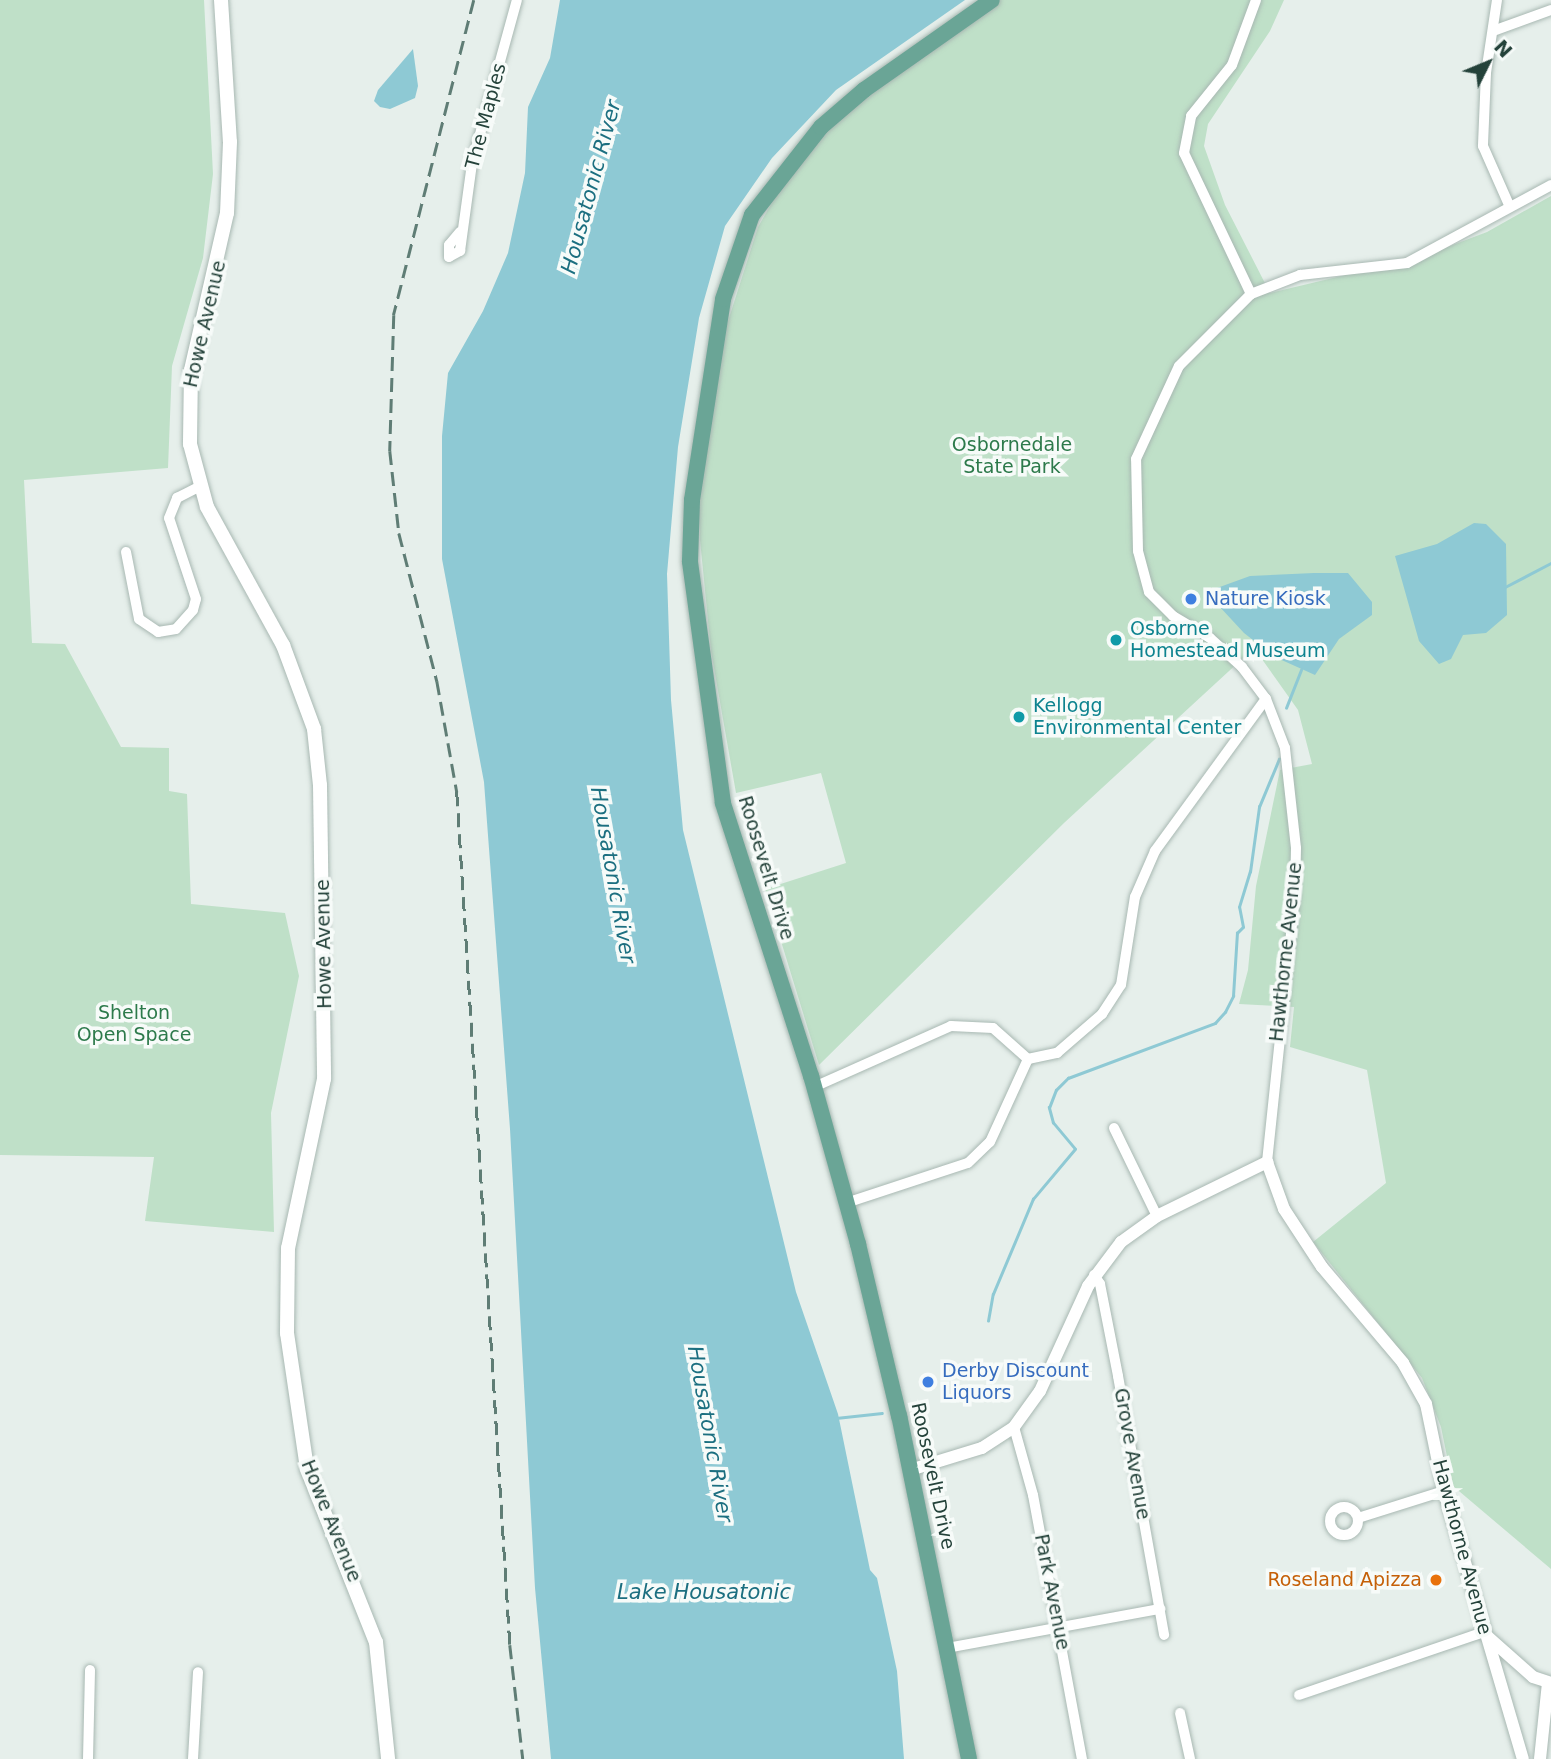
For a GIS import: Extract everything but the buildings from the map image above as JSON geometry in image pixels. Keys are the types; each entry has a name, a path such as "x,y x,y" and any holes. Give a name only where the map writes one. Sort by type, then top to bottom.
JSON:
{"main road":[{"name":"Howe Avenue","path":"221,0 230,142 223,247 188,398 190,444 199,487 283,645 314,730 320,785 324,1079 288,1248 287,1332 307,1469 376,1642 388,1759"},
{"name":"Roosevelt Drive","path":"969,1759 910,1470 846,1203 814,1087 723,803 690,561 692,500 723,299 752,215 821,127 863,90 992,0"}],"street":[{"name":"The Maples","path":"460,232 472,163 517,0"},
{"path":"1251,294 1184,153 1191,116 1232,65 1256,0"},
{"path":"1497,0 1486,73 1483,146 1509,205"},
{"path":"1493,31 1551,10"},
{"name":"Hawthorne Avenue","path":"1523,1759 1444,1492 1431,1416 1418,1385 1322,1267 1284,1209 1267,1162 1295,895 1296,848 1285,748 1266,699 1227,651 1172,616 1149,592 1138,551 1134,495 1136,459 1179,366 1251,294 1300,275 1407,263 1461,237 1509,205 1551,186"},
{"path":"125,552 139,619 158,632 176,629 193,610 196,599 169,518 177,498 199,487"},
{"path":"846,1203 957,1168 978,1156 990,1142 1028,1059 1067,1047 1113,999 1125,972 1135,897 1155,851 1266,699"},
{"path":"814,1087 951,1026 993,1028 1028,1059"},
{"path":"1114,1128 1157,1216"},
{"path":"910,1470 982,1448 1014,1427 1040,1391 1094,1275 1121,1242 1157,1216 1267,1162"},
{"name":"Grove Avenue","path":"1094,1275 1100,1284 1164,1634"},
{"name":"Park Avenue","path":"1014,1427 1060,1628 1082,1759"},
{"path":"1358,1518 1444,1492"},
{"path":"947,1648 1160,1609"},
{"path":"1299,1695 1484,1632 1517,1665 1550,1683 1540,1759"},
{"path":"88,1759 90,1670"},
{"path":"192,1759 198,1672"},
{"path":"1180,1713 1190,1759"}],"green space":[{"name":"Shelton Open Space","path":"0,0 204,0 213,174 203,258 172,366 168,468 24,480 32,643 65,644 121,747 169,748 169,791 187,794 191,904 285,913 299,976 271,1113 274,1232 145,1221 154,1157 0,1155"},
{"name":"Osbornedale State Park","path":"994,0 1284,0 1270,31 1208,124 1204,146 1225,205 1270,293 1421,257 1487,232 1551,196 1551,1569 1453,1486 1441,1427 1422,1378 1313,1242 1386,1183 1367,1070 1290,1047 1294,1007 1239,1004 1248,970 1256,886 1280,770 1312,764 1298,710 1254,648 1064,823 819,1065 765,889 846,863 821,773 736,793 711,651 700,540 699,503 722,340 758,227 794,164 831,123"}],"water":[{"name":"Lake Housatonic","path":"560,0 965,0 836,90 772,158 725,226 699,318 678,447 667,574 671,700 683,830 796,1292 838,1414 870,1570 877,1578 897,1671 904,1759 551,1759 535,1588 510,1129 484,782 442,559 442,436 448,373 483,311 508,253 525,173 528,107 550,58"},
{"path":"413,49 418,86 415,98 390,109 380,107 374,101 378,90"},
{"path":"1474,523 1486,524 1506,544 1507,615 1486,633 1463,635 1451,659 1439,664 1419,641 1395,556 1437,544"},
{"path":"1348,573 1372,602 1372,615 1339,639 1315,675 1275,657 1244,633 1206,592 1250,576"}],"waterway":[{"path":"1505,587 1551,563"},
{"path":"1286,708 1301,670"},
{"path":"988,1321 993,1294 1033,1199 1075,1149 1053,1123 1049,1108 1056,1090 1068,1078 1215,1023 1225,1012 1233,996 1237,933 1243,927 1239,907 1250,872 1259,807 1279,759"},
{"path":"836,1418 882,1413"}],"railway":[{"path":"474,0 394,315 390,451 399,533 437,681 457,792 510,1645 523,1759"}],"place":[{"name":"Nature Kiosk","path":"1191,599"},
{"name":"Osborne Homestead Museum","path":"1116,640"},
{"name":"Kellogg Environmental Center","path":"1019,717"},
{"name":"Derby Discount Liquors","path":"928,1382"},
{"name":"Roseland Apizza","path":"1436,1580"}],"water label":[{"name":"Housatonic River","path":"591,187"},
{"name":"Housatonic River","path":"613,875"},
{"name":"Housatonic River","path":"710,1434"}]}
